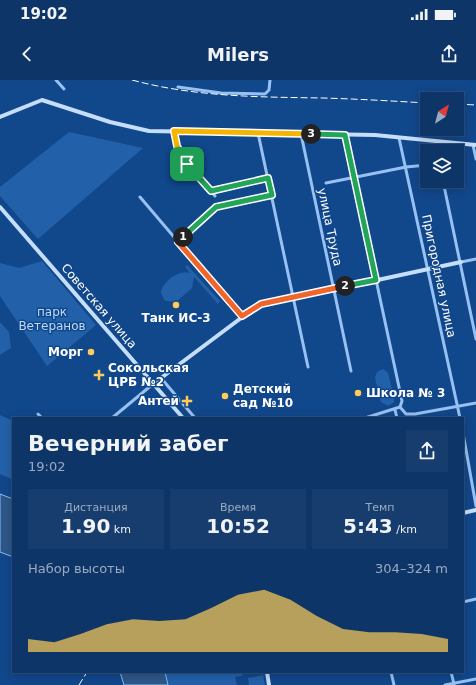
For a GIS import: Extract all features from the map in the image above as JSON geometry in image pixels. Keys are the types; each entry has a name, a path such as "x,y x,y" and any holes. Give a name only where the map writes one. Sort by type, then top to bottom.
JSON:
{"street":[{"path":"56,80 64,89"},
{"path":"178,87 221,93 265,94 269,90 270,80"},
{"path":"0,118 42,100 135,129 399,138 475,145 476,159"},
{"path":"174,131 177,146 184,159 215,196"},
{"path":"258,133 308,367"},
{"name":"улица Труда","path":"301,134 351,371"},
{"path":"345,135 402,401 400,408"},
{"name":"Пригородная улица","path":"399,138 429,268 460,417"},
{"path":"326,183 406,167 420,166"},
{"path":"211,191 268,178"},
{"path":"445,188 476,339"},
{"path":"178,242 216,207 272,195"},
{"path":"140,197 242,316"},
{"name":"Советская улица","path":"0,207 182,417"},
{"path":"113,417 153,384 242,316 261,304 476,259"},
{"path":"161,378 194,417"},
{"path":"400,408 406,414 415,414 476,403"},
{"path":"369,417 400,408"},
{"path":"395,410 397,417"},
{"path":"38,414 41,417"},
{"path":"464,439 476,506"},
{"path":"464,513 476,510"},
{"path":"464,602 476,599"},
{"path":"267,673 269,685"},
{"path":"391,673 394,685"},
{"path":"451,673 454,684"},
{"path":"445,685 476,679"}],"green space":[{"path":"69,132 143,148 38,239 0,196 0,187"},
{"name":"парк Ветеранов","path":"42,261 96,325 47,366 0,296 0,263 19,268"},
{"path":"187,265 220,301 218,304 194,277 192,288 176,302 165,301 161,293 164,285 176,275 186,272 190,273 185,267"},
{"path":"0,322 9,332 11,348 0,355"},
{"path":"383,369 388,373 394,397 394,402 388,406 381,402 375,378 377,372"},
{"path":"0,415 12,421 12,480 0,474"},
{"path":"165,673 243,673 242,676 235,677 237,685 168,685"},
{"path":"263,675 265,685 249,685 248,678"}],"shaded area":[{"path":"0,494 12,499 12,557 0,552"},
{"path":"120,673 165,673 168,685 124,685"}],"railway":[{"path":"132,80 179,90 227,95 420,103"},
{"path":"464,104 476,105"},
{"path":"79,685 86,673"}],"place":[{"name":"Танк ИС-3","path":"176,305"},
{"name":"Морг","path":"91,352"},
{"name":"Сокольская ЦРБ №2","path":"99,375"},
{"name":"Школа № 3","path":"358,393"},
{"name":"Детский сад №10","path":"225,396"},
{"name":"Антей","path":"187,401"}],"route":[{"path":"174,131 345,135 376,280 261,304 242,316 178,242 216,207 260,199 272,195 268,178 211,191 187,164 177,146 174,131"}]}
